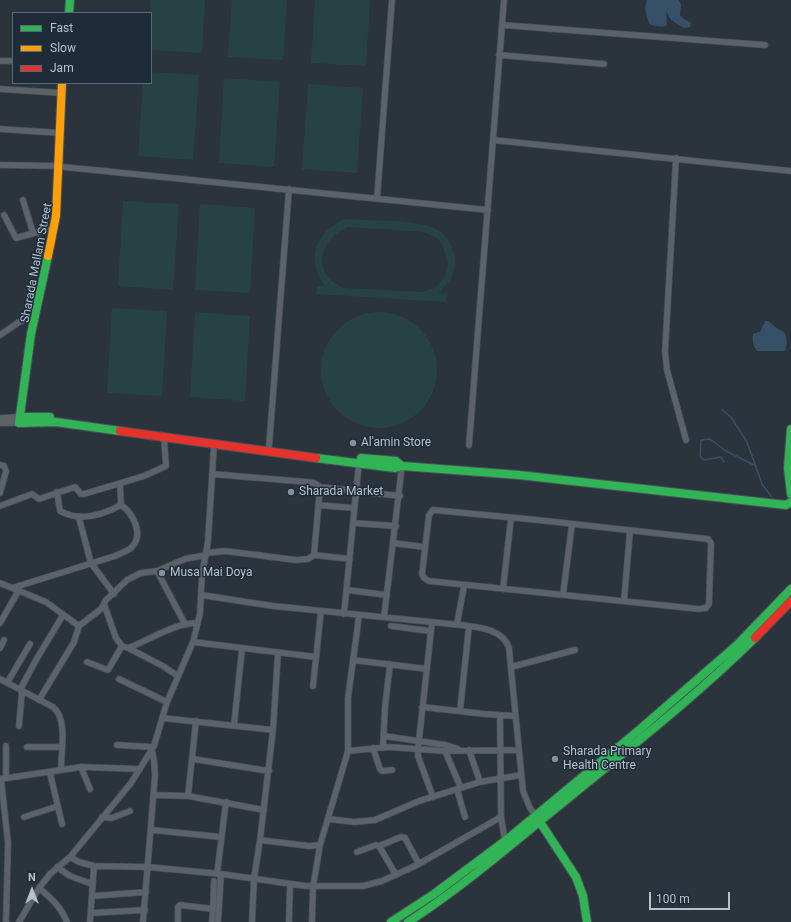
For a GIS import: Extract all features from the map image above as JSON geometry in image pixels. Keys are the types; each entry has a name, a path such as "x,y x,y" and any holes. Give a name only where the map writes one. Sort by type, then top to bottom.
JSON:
{"street":[{"path":"69,12 70,0"},
{"path":"74,12 75,0"},
{"path":"377,199 392,0"},
{"path":"469,445 504,0"},
{"path":"502,25 765,45"},
{"path":"499,55 604,64"},
{"path":"0,61 10,61"},
{"name":"Sharada Mallam Street","path":"22,420 35,335 62,212 60,133 62,84"},
{"name":"Sharada Mallam Street","path":"22,420 34,317 53,228 61,166 67,84"},
{"path":"0,88 62,93"},
{"path":"0,129 60,133"},
{"path":"493,140 791,171"},
{"path":"676,158 665,352 686,440"},
{"path":"0,165 61,166 488,210"},
{"path":"269,447 289,189"},
{"path":"23,200 33,233"},
{"path":"4,215 16,238 53,228"},
{"path":"0,335 19,322 34,317"},
{"path":"0,418 80,425 214,445 395,468 402,466 519,475 789,503"},
{"path":"0,423 22,420 79,420 269,447 396,461 402,466"},
{"path":"791,429 788,468 791,494"},
{"path":"0,506 32,494 39,499 75,487 80,494 84,494 120,484 166,467 164,437"},
{"path":"19,922 39,888 57,867 70,857 140,769 152,749 167,702 193,642 198,623 202,575 207,554 214,445"},
{"path":"344,614 355,491 359,463"},
{"path":"0,464 4,466 6,471 0,493"},
{"path":"384,617 400,496 402,466"},
{"path":"212,474 307,482 320,487 400,496"},
{"path":"12,588 128,550 134,544 137,535 135,523 128,512 121,505 120,484"},
{"path":"314,555 320,487"},
{"path":"57,492 60,511 79,518 86,518 121,505"},
{"path":"318,505 354,508"},
{"path":"433,510 572,524 630,532 710,540 710,599 707,607 702,609 436,583 424,578 422,574 429,515 433,510"},
{"path":"79,518 91,563 114,594"},
{"path":"503,589 511,518"},
{"path":"353,523 396,526"},
{"path":"563,595 572,524"},
{"path":"624,601 630,532"},
{"path":"393,544 424,547"},
{"path":"39,700 74,642 79,626 101,609 104,604 130,578 141,573 157,571 185,560 225,551 296,560 308,559 314,555 350,559"},
{"path":"157,571 184,624"},
{"path":"0,583 46,602 79,626"},
{"path":"457,624 464,586"},
{"path":"0,623 19,590"},
{"path":"347,590 387,594"},
{"path":"408,922 457,888 699,680 752,630 791,590"},
{"path":"201,595 273,606 359,616 457,624 489,630 502,636 509,648 518,750 524,794 530,808 576,877 582,896 587,922"},
{"path":"391,922 434,894 633,747 701,689 748,646 791,601"},
{"path":"104,604 116,638 125,647 164,666 178,676"},
{"path":"313,686 321,611"},
{"path":"19,726 21,691 36,660 63,615"},
{"path":"312,922 313,887 320,845 329,819 348,751 348,698 359,616"},
{"path":"432,622 418,749 420,761 433,797"},
{"path":"87,662 108,670 125,647 184,624 198,623"},
{"path":"391,626 430,631"},
{"path":"460,711 470,626"},
{"path":"0,648 4,640"},
{"path":"193,642 316,657"},
{"path":"7,683 30,644"},
{"path":"234,725 242,649"},
{"path":"511,667 575,650"},
{"path":"252,922 254,878 264,810 273,730 278,653"},
{"path":"353,660 427,669"},
{"path":"383,747 390,664"},
{"path":"0,679 53,706 60,713 62,720 61,770"},
{"path":"119,679 167,702"},
{"path":"422,707 515,716"},
{"path":"500,715 501,817 505,841"},
{"path":"162,718 273,730"},
{"path":"188,796 196,721"},
{"path":"384,736 446,744 461,750"},
{"path":"117,745 152,749"},
{"path":"6,746 2,779 8,843 3,876 6,922"},
{"path":"27,747 61,747"},
{"path":"348,751 383,747 445,751 518,750"},
{"path":"373,748 380,769 382,771 392,770"},
{"path":"143,922 154,795 154,761 152,749"},
{"path":"469,750 480,782"},
{"path":"445,751 459,789 465,817"},
{"path":"193,759 269,771"},
{"path":"2,779 50,773 81,767 140,769"},
{"path":"81,767 90,789"},
{"path":"50,773 62,824"},
{"path":"329,819 354,822 375,820 406,806 480,782 521,775"},
{"path":"154,795 188,796 264,810"},
{"path":"218,922 221,837 226,802"},
{"path":"24,817 58,806"},
{"path":"102,817 112,818 130,810"},
{"path":"70,857 79,862 94,866 148,866 254,878 313,887 363,886 396,875 419,864 501,817"},
{"path":"152,830 221,837"},
{"path":"357,852 376,845 379,846 401,837 405,838 419,864"},
{"path":"260,840 309,846 320,845"},
{"path":"379,846 396,875"},
{"path":"90,922 94,866"},
{"path":"57,867 70,876 92,884"},
{"path":"212,922 214,881"},
{"path":"289,922 290,884"},
{"path":"39,888 54,901 64,913 67,922"},
{"path":"93,896 146,892"},
{"path":"178,922 178,907 180,905 213,909"},
{"path":"91,913 144,910"}],"green space":[{"path":"150,0 205,0 202,53 152,50 152,12 150,12"},
{"path":"232,0 287,0 283,60 228,57"},
{"path":"315,0 370,0 366,66 311,63"},
{"path":"152,72 199,75 193,160 138,156 143,84 152,84"},
{"path":"224,78 280,82 274,167 219,163"},
{"path":"308,84 363,88 357,173 302,169"},
{"path":"123,201 179,204 173,290 118,286"},
{"path":"200,204 255,208 250,293 195,290"},
{"path":"344,219 393,221 430,226 438,230 444,235 450,244 455,261 452,276 447,285 439,293 447,294 446,302 316,294 317,286 325,286 315,266 316,248 320,239 334,225","holes":["348,227 424,232 437,238 443,246 448,265 441,282 434,288 422,292 344,288 333,282 326,275 322,258 325,249 330,240"]},
{"path":"112,308 167,311 162,396 107,393"},
{"path":"195,312 250,316 245,401 190,397"},
{"path":"379,312 390,313 401,317 420,329 432,348 436,359 436,381 432,392 420,411 401,423 390,427 379,428 368,427 357,423 338,411 326,392 322,381 321,370 322,359 326,348 338,329 357,317 368,313"}],"water":[{"path":"647,0 679,0 681,5 680,15 691,23 690,27 684,28 671,20 666,11 667,25 660,27 649,24 645,9"},
{"path":"765,321 769,321 785,333 787,343 785,351 757,351 753,343 753,334 760,332"}],"waterway":[{"path":"722,410 731,417 747,442 762,484 771,496"},
{"path":"724,462 721,457 704,460 700,456 701,440 710,439 726,451 756,466"}],"traffic: fast":[{"path":"69,12 70,0"},
{"path":"48,256 31,334 19,423 56,422 120,431"},
{"path":"20,417 50,417"},
{"path":"791,429 788,468 791,494"},
{"path":"316,458 395,468 402,466 519,475 786,505 791,502"},
{"path":"361,458 396,461 402,466"},
{"path":"391,922 434,894 505,841 639,730 737,645 791,589"},
{"path":"408,922 469,879 639,741 710,680 755,638"},
{"path":"536,816 576,877 583,896 587,922"}],"traffic: slow":[{"path":"48,256 56,216 62,84"}],"traffic: jam":[{"path":"120,431 316,458"},
{"path":"755,638 791,601"}],"place":[{"name":"Al'amin Store","path":"353,443"},
{"name":"Sharada Market","path":"291,492"},
{"name":"Musa Mai Doya","path":"162,573"},
{"name":"Sharada Primary Health Centre","path":"555,759"}]}
